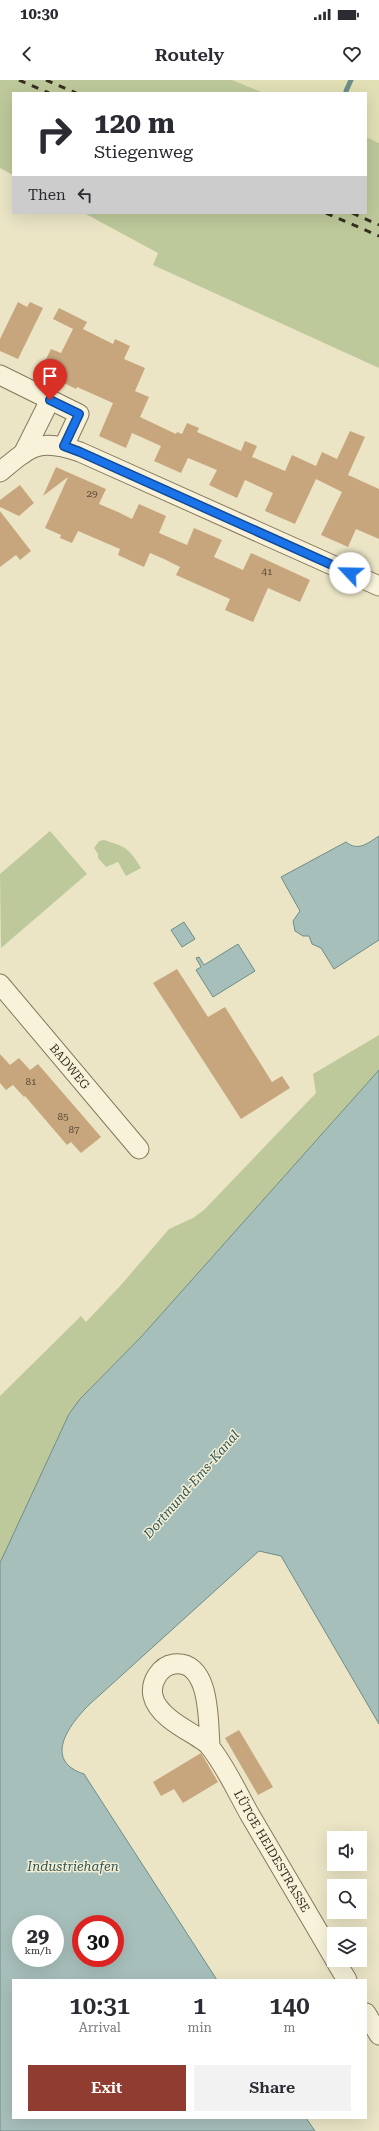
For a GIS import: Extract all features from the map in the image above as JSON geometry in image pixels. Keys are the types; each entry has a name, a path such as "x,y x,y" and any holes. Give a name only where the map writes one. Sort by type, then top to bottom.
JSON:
{"street":[{"path":"0,375 79,414 64,446"},
{"path":"23,454 50,400"},
{"path":"0,472 32,447 42,444 64,446 379,586"},
{"name":"BADWEG","path":"0,984 139,1148"},
{"name":"LÜTGE HEIDESTRASSE","path":"210,1745 327,1945"},
{"name":"LÜTGE HEIDESTRASSE","path":"340,1967 346,1979"},
{"path":"367,2015 379,2035"}],"shaded area":[{"path":"232,80 379,80 379,143 367,137 367,92 262,92"}],"green space":[{"path":"0,80 232,80 262,92 12,92 12,174 0,168"},
{"path":"367,137 379,143 379,368 153,265 158,253 86,214 367,214"},
{"path":"50,831 87,874 1,948 0,874"},
{"path":"104,840 130,852 141,868 126,876 118,862 106,867 98,858 98,854 94,848 99,841"},
{"path":"379,1035 379,1070 141,1337 80,1399 69,1414 0,1563 0,1396 81,1316 86,1322 121,1285 169,1229 193,1218 204,1210 316,1093 313,1074"}],"water":[{"path":"379,836 379,940 334,969 321,948 312,944 309,936 303,936 295,931 293,921 300,911 281,877 346,842 350,845 359,846 367,844"},
{"path":"184,922 195,939 182,947 171,930"},
{"path":"238,944 255,971 213,997 196,970 201,967 196,958 199,957 204,965"},
{"path":"379,1070 379,1724 281,1556 259,1551 83,1711 69,1730 64,1740 62,1750 64,1760 71,1768 84,1774 216,1979 12,1979 12,2119 307,2119 315,2131 0,2131 0,1563 69,1414 80,1399 141,1337"}],"building":[{"path":"18,302 27,307 30,302 43,308 18,359 0,351 0,339"},
{"path":"59,308 87,322 83,329 113,344 115,339 130,346 124,359 145,368 135,391 149,397 140,417 176,434 177,432 182,434 187,423 199,428 197,432 241,451 245,441 257,446 252,457 285,471 292,455 316,466 322,452 337,459 350,431 365,437 348,475 379,489 379,539 356,529 348,547 321,535 342,492 316,479 295,524 265,511 273,493 245,480 237,498 209,485 217,470 188,458 181,473 154,461 161,446 132,433 126,448 99,436 113,403 77,387 76,389 40,371 51,349 61,353 73,329 53,319"},
{"path":"56,467 106,489 99,504 132,519 139,504 166,516 159,533 187,545 194,528 222,540 214,557 243,570 251,553 310,580 300,602 268,588 253,622 225,610 230,599 176,575 180,567 164,559 150,553 144,567 118,555 120,549 78,531 72,543 60,538 61,535 45,528 68,477 43,496"},
{"path":"20,485 34,503 19,516 0,507 0,500"},
{"path":"0,511 31,551 20,560 16,555 0,567"},
{"path":"177,969 208,1017 225,1007 272,1082 282,1076 290,1088 241,1119 153,983"},
{"path":"0,1054 10,1065 19,1058 30,1070 38,1064 101,1137 81,1153 71,1142 67,1145 25,1096 24,1097 13,1085 6,1090 0,1083"},
{"path":"239,1730 273,1787 258,1795 225,1738"},
{"path":"201,1753 218,1782 183,1803 174,1789 161,1796 153,1782"}],"waterway":[{"path":"346,91 351,80"}],"railway":[{"path":"19,80 47,92"},
{"path":"46,80 74,92"},
{"path":"328,214 379,236"},
{"path":"354,214 379,225"}],"route":[{"path":"50,400 79,414 64,446 350,573"}],"water label":[{"name":"Dortmund-Ems-Kanal","path":"191,1484"},
{"name":"Industriehafen","path":"73,1866"}]}
